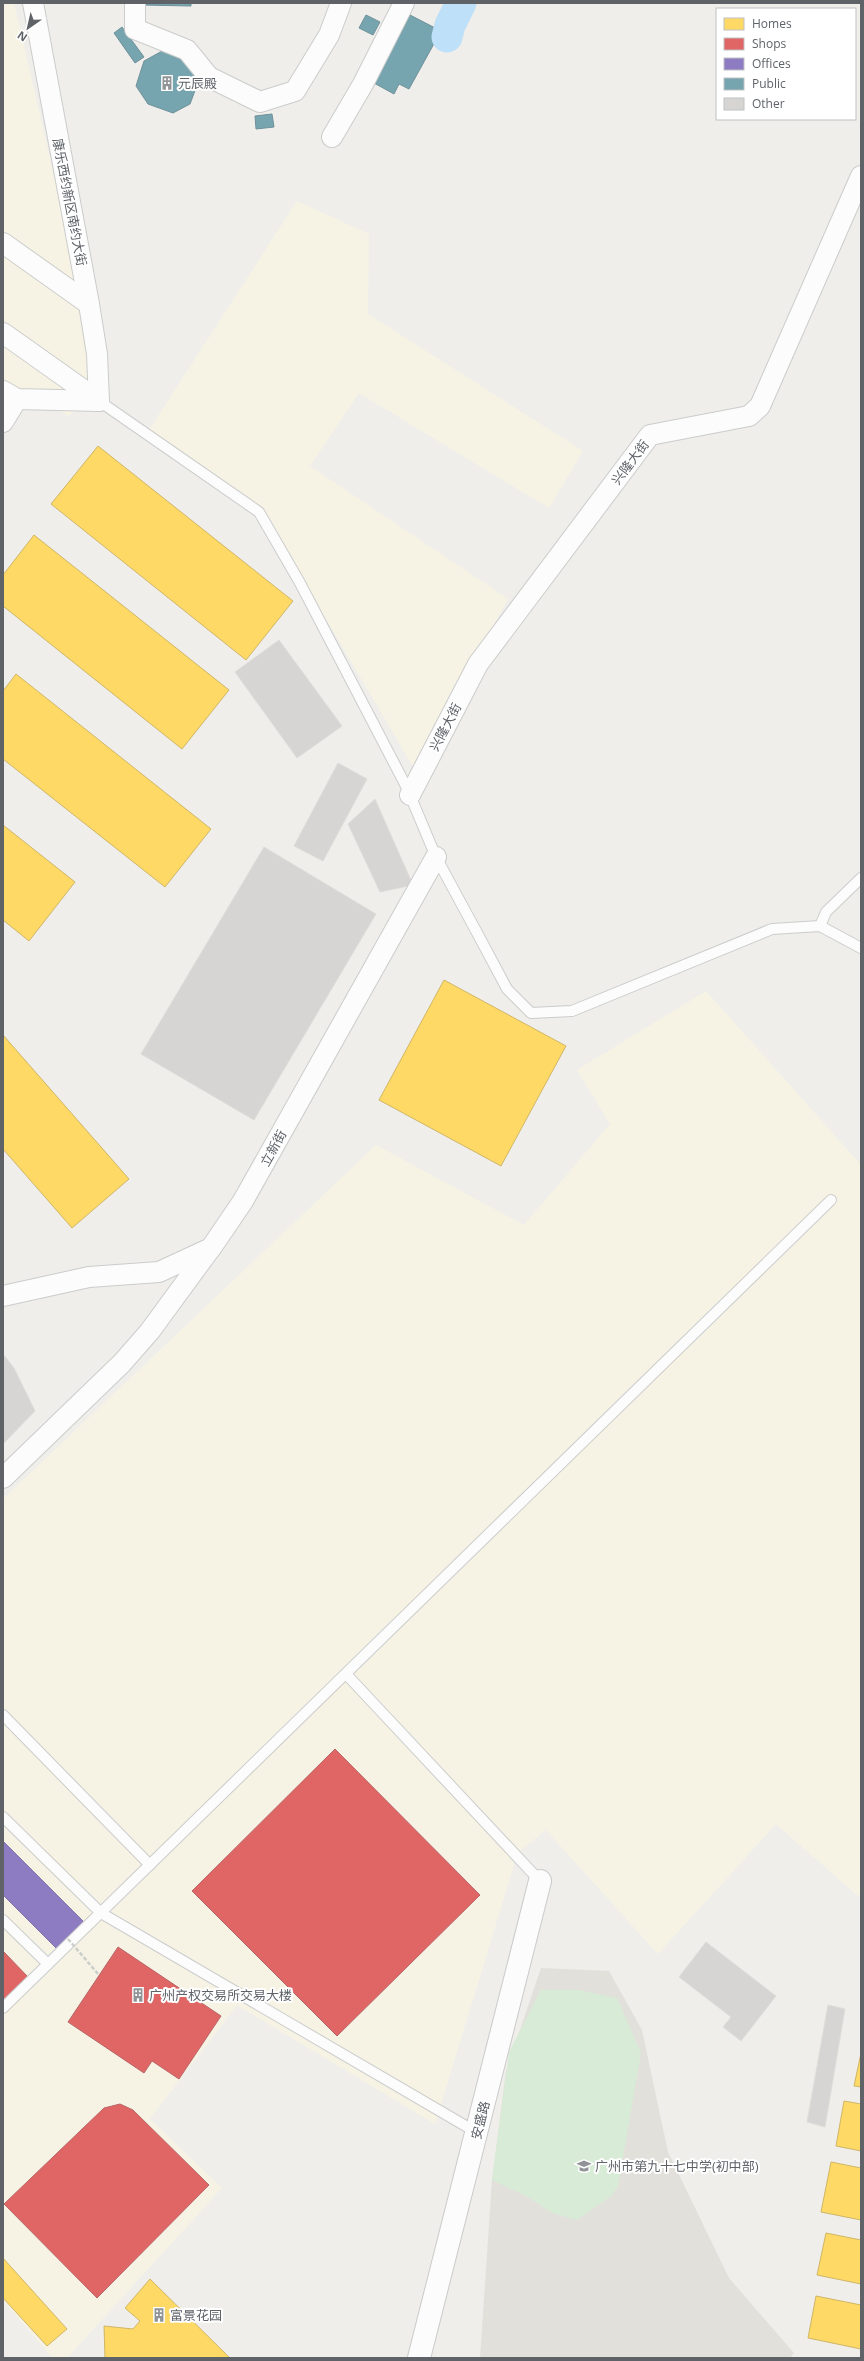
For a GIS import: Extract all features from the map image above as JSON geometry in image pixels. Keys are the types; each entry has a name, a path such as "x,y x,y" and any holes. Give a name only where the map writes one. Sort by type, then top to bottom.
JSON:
{"street":[{"name":"康乐西约新区南约大街","path":"33,3 90,304 97,354 99,401"},
{"path":"135,3 136,29 187,50 209,77 260,102 295,91 329,35 341,3"},
{"path":"332,136 363,84 404,3"},
{"name":"兴隆大街","path":"410,794 478,664 650,436 749,416 760,406 861,176"},
{"path":"3,243 90,304"},
{"path":"3,333 99,401"},
{"path":"3,422 10,395 99,401"},
{"name":"立新街","path":"3,1478 122,1363 158,1320 211,1248 243,1201 436,857"},
{"path":"3,1296 89,1277 158,1272 211,1248"},
{"name":"安盛路","path":"419,2358 540,1881"}],"lane":[{"path":"99,401 259,512 300,583 410,794 436,857 507,989 531,1013 572,1011 772,929 820,926 861,948"},
{"path":"820,926 826,912 861,878"},
{"path":"3,2008 831,1200"},
{"path":"346,1674 540,1881"},
{"path":"3,1715 150,1865"},
{"path":"3,1817 101,1913 476,2132"},
{"path":"3,1920 48,1964"}],"path":[{"path":"68,1939 99,1975"}],"shaded area":[{"path":"3,3 14,3 102,384 69,416 3,379"},
{"path":"297,201 369,234 368,314 583,451 549,508 359,393 310,466 508,599 414,768 261,509 149,430"},
{"path":"706,991 861,1165 861,1892 858,1896 776,1824 658,1954 546,1830 518,1852 435,2124 237,2005 150,2119 222,2188 67,2358 53,2358 3,2301 3,1499 376,1145 524,1225 610,1124 577,1070"},
{"name":"广州市第九十七中学(初中部)","path":"541,1968 609,1971 642,2030 668,2152 729,2278 794,2353 790,2358 480,2358 492,2180 506,2071"}],"green space":[{"path":"541,1990 579,1990 617,1998 641,2053 618,2186 611,2196 577,2220 552,2213 528,2197 492,2180 509,2052"}],"building: Homes":[{"path":"98,446 293,601 246,660 51,504"},
{"path":"34,535 229,690 182,749 3,606 3,575"},
{"path":"16,674 211,829 165,887 3,759 3,691"},
{"path":"3,825 75,882 29,941 3,920"},
{"path":"444,980 566,1046 501,1166 379,1100"},
{"path":"3,1035 129,1179 72,1228 3,1149"},
{"path":"861,2053 861,2087 854,2086"},
{"path":"844,2101 861,2104 861,2151 836,2146"},
{"path":"831,2162 861,2168 861,2220 821,2212"},
{"path":"826,2233 861,2240 861,2284 817,2275"},
{"path":"3,2258 67,2329 47,2346 3,2298"},
{"name":"富景花园","path":"150,2279 230,2358 105,2358 104,2326 133,2329 140,2321 125,2308"},
{"path":"816,2296 861,2305 861,2349 808,2338"}],"building: Shops":[{"path":"335,1749 480,1895 337,2036 192,1891"},
{"name":"广州产权交易所交易大楼","path":"118,1947 221,2016 179,2079 152,2061 144,2073 68,2022"},
{"path":"3,1951 28,1977 3,2001"},
{"path":"120,2104 133,2110 209,2185 97,2298 4,2204 104,2108"}],"building: Offices":[{"path":"3,1841 85,1923 58,1950 3,1895"}],"building: Public":[{"path":"142,3 191,3 191,6 142,5"},
{"path":"366,15 380,22 373,35 359,28"},
{"path":"410,15 441,31 409,89 399,84 394,94 374,83"},
{"path":"122,27 144,57 135,63 114,33"},
{"name":"元辰殿","path":"164,50 188,59 199,80 190,104 173,113 148,104 136,86 144,61"},
{"path":"272,114 274,127 256,129 255,116"}],"building: Other":[{"path":"279,640 342,726 297,758 235,672"},
{"path":"338,763 367,779 323,861 294,846"},
{"path":"375,799 413,885 380,892 348,824"},
{"path":"264,847 376,914 254,1120 141,1054"},
{"path":"3,1354 14,1368 35,1411 3,1444"},
{"path":"706,1942 776,1996 741,2041 723,2027 731,2017 679,1977"},
{"path":"828,2005 845,2009 825,2127 807,2122"}],"waterway":[{"path":"447,37 450,25 461,3"}],"place":[{"name":"元辰殿","path":"167,83"},
{"name":"广州产权交易所交易大楼","path":"138,1995"},
{"name":"广州市第九十七中学(初中部)","path":"584,2166"},
{"name":"富景花园","path":"159,2315"}]}
